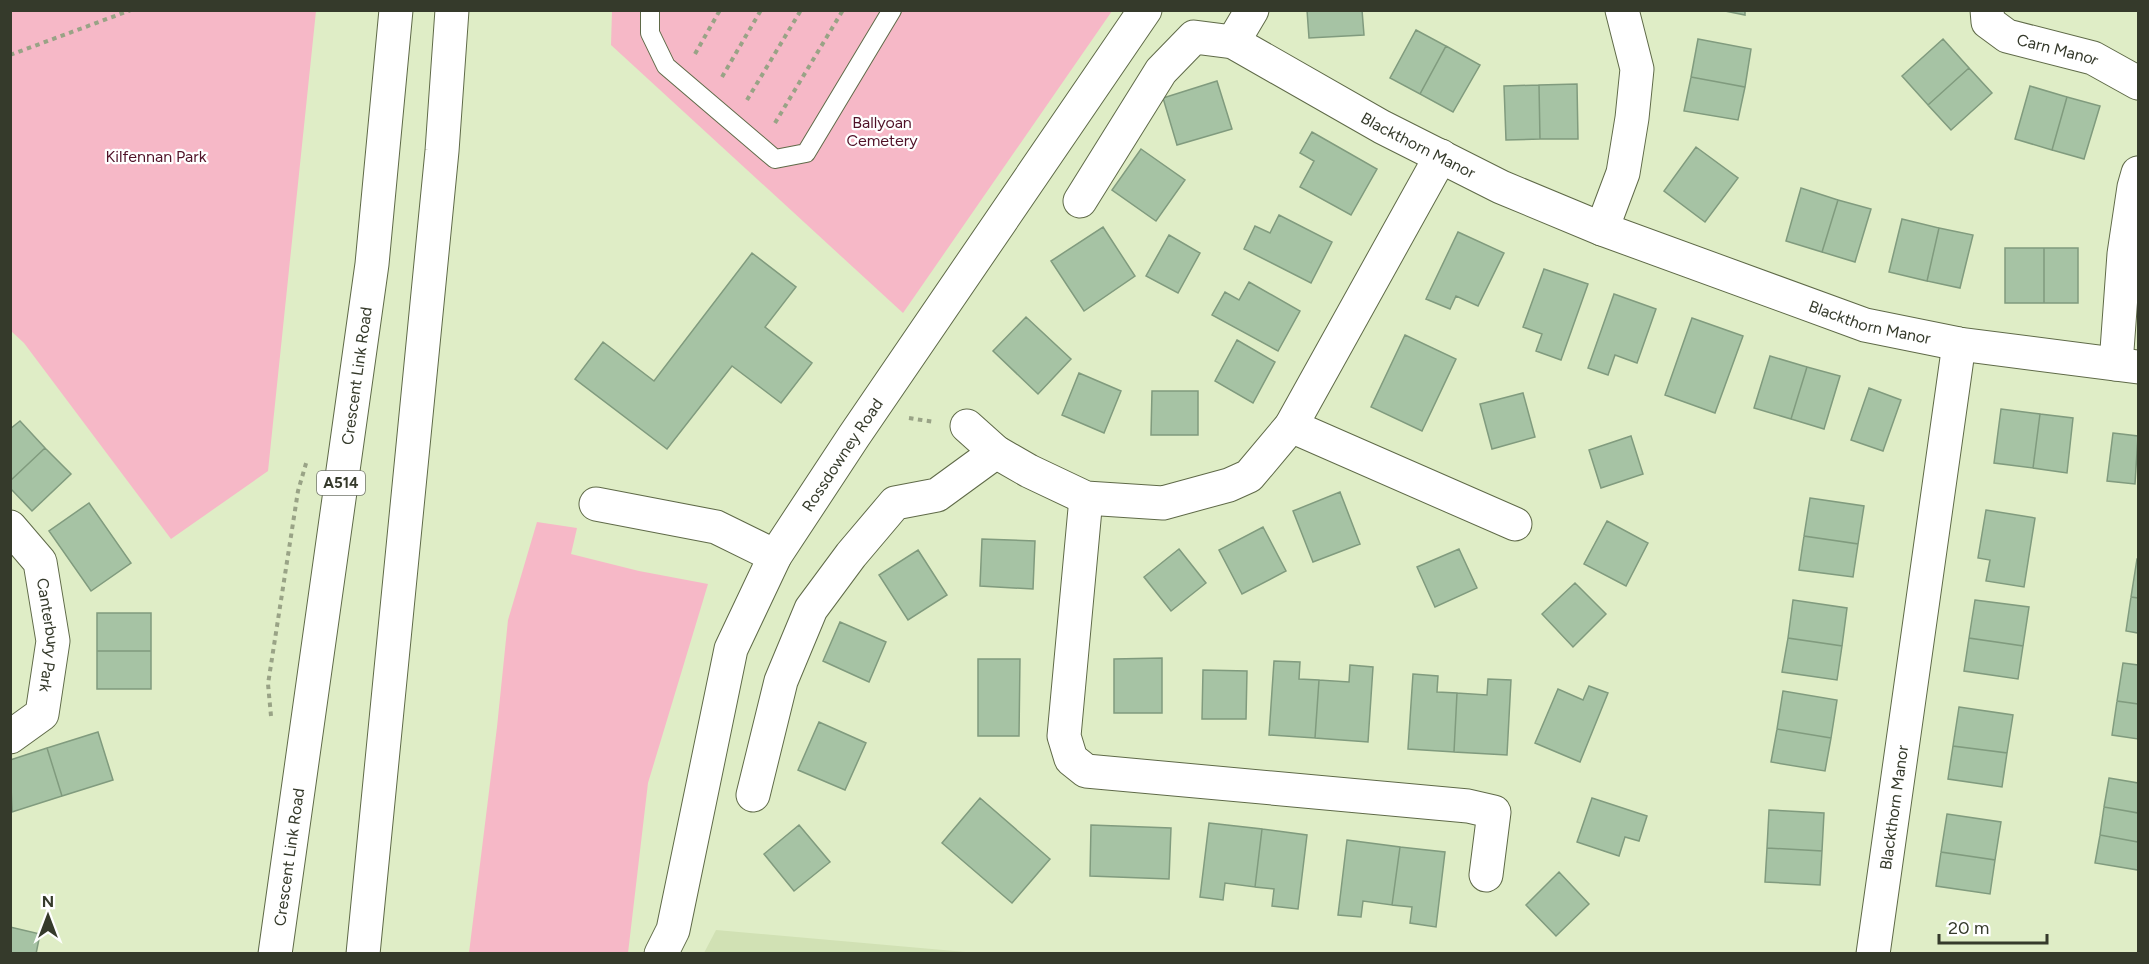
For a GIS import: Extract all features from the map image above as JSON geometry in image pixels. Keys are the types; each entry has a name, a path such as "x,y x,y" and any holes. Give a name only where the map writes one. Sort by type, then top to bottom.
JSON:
{"main road":[{"name":"Crescent Link Road","path":"275,954 372,264 396,10"},
{"path":"363,954 442,151 452,10"},
{"name":"Rossdowney Road","path":"661,954 673,930 731,649 775,556 854,436 1145,10"},
{"path":"1080,201 1161,71 1194,37 1233,42 1251,10"},
{"path":"1602,229 1623,173 1637,69 1622,10"},
{"name":"Carn Manor","path":"1987,10 1988,22 2007,36 2093,58 2139,83"},
{"name":"Blackthorn Manor","path":"1233,42 1382,127 1501,187 1602,229 1865,325 1959,344 1874,949"},
{"path":"967,426 996,452 1029,471 1086,498 1163,503 1229,485 1249,476 1291,426 1441,156"},
{"path":"1959,344 2128,365 2124,254 2134,187 2139,173"},
{"path":"1291,426 1515,524"},
{"path":"753,795 781,681 811,609 851,555 895,503 937,495 996,452"},
{"path":"1086,498 1064,736 1071,759 1086,771 1468,806 1494,812 1486,875"},
{"path":"596,504 716,526 775,556"},
{"name":"Canterbury Park","path":"10,527 40,562 53,641 42,714 10,737"},
{"path":"368,914 386,954"}],"lane":[{"path":"650,10 650,33 666,66 775,159 806,153 892,10"}],"path":[{"path":"10,55 131,10"},
{"path":"680,78 720,10"},
{"path":"708,102 761,10"},
{"path":"733,123 801,10"},
{"path":"761,147 843,10"}],"shaded area":[{"path":"716,930 977,953 704,953"}],"green space":[{"name":"Kilfennan Park","path":"10,11 316,11 268,471 171,539 24,343 11,331"},
{"name":"Ballyoan Cemetery","path":"612,11 1112,11 903,313 611,45"},
{"path":"537,522 577,528 571,554 639,571 708,584 648,783 628,953 469,953 508,620"}],"building":[{"path":"1307,10 1362,10 1364,35 1309,38"},
{"path":"1720,10 1745,10 1745,15"},
{"path":"1416,30 1446,46 1420,94 1390,78"},
{"path":"1698,39 1751,49 1745,87 1691,77"},
{"path":"1943,39 1969,68 1928,105 1902,76"},
{"path":"1446,46 1480,65 1453,112 1420,94"},
{"path":"1969,68 1992,93 1951,130 1928,105"},
{"path":"1691,77 1745,87 1738,120 1684,111"},
{"path":"1217,81 1232,129 1177,145 1163,98"},
{"path":"1577,84 1578,139 1540,139 1539,85"},
{"path":"1539,85 1540,139 1506,140 1504,86"},
{"path":"2030,86 2067,97 2052,150 2015,139"},
{"path":"2067,97 2100,106 2084,159 2052,150"},
{"path":"1312,132 1377,169 1351,215 1300,187 1314,161 1300,153"},
{"path":"1696,147 1738,178 1705,222 1664,191"},
{"path":"1141,149 1185,180 1156,221 1112,190"},
{"path":"1801,188 1838,200 1822,252 1786,241"},
{"path":"1838,200 1871,209 1855,262 1822,252"},
{"path":"1279,215 1332,242 1311,283 1244,249 1255,226 1270,233"},
{"path":"1902,219 1939,228 1927,281 1889,272"},
{"path":"1103,227 1135,276 1084,311 1051,261"},
{"path":"1939,228 1973,235 1960,288 1927,281"},
{"path":"1458,232 1504,253 1478,306 1456,296 1450,309 1426,299"},
{"path":"1169,235 1200,253 1178,293 1146,276"},
{"path":"2005,248 2044,248 2044,303 2005,303"},
{"path":"2044,248 2078,248 2078,303 2044,303"},
{"path":"752,253 796,287 765,327 812,363 781,403 732,366 667,449 575,379 603,342 654,381"},
{"path":"1544,269 1588,284 1561,360 1536,351 1542,334 1523,327"},
{"path":"1249,282 1300,311 1278,351 1212,315 1225,292 1239,300"},
{"path":"1614,294 1656,309 1637,363 1615,355 1608,375 1588,368"},
{"path":"1026,317 1071,359 1038,394 993,351"},
{"path":"1692,318 1743,336 1715,413 1665,395"},
{"path":"1405,335 1456,359 1422,431 1371,407"},
{"path":"1237,340 1275,362 1253,403 1215,381"},
{"path":"1770,356 1807,367 1791,419 1754,408"},
{"path":"1807,367 1840,376 1824,429 1791,419"},
{"path":"1079,373 1121,391 1104,433 1062,415"},
{"path":"1869,388 1901,400 1883,451 1851,440"},
{"path":"1152,391 1198,391 1198,435 1151,435"},
{"path":"1523,393 1535,437 1492,449 1480,404"},
{"path":"2001,409 2040,414 2033,468 1994,463"},
{"path":"2040,414 2073,418 2067,473 2033,468"},
{"path":"20,421 45,448 10,481 10,429"},
{"path":"2113,433 2138,436 2135,484 2107,481"},
{"path":"1631,436 1643,474 1601,488 1589,450"},
{"path":"45,448 71,474 32,511 10,488 10,481"},
{"path":"1340,492 1360,544 1313,562 1293,511"},
{"path":"1810,498 1864,506 1858,544 1804,536"},
{"path":"89,503 131,563 91,591 49,531"},
{"path":"1986,510 2035,518 2024,587 1986,581 1990,560 1978,558"},
{"path":"1607,521 1648,543 1626,586 1584,564"},
{"path":"1263,527 1286,571 1242,594 1219,550"},
{"path":"1804,536 1858,544 1853,577 1799,570"},
{"path":"982,539 1035,541 1033,589 980,586"},
{"path":"1179,549 1206,583 1171,611 1144,577"},
{"path":"1459,549 1477,588 1435,607 1417,567"},
{"path":"918,550 947,595 908,620 879,575"},
{"path":"2138,559 2138,598 2131,597"},
{"path":"1575,583 1606,614 1573,647 1542,614"},
{"path":"2131,597 2138,598 2138,633 2126,631"},
{"path":"1793,600 1847,608 1842,646 1788,638"},
{"path":"1975,600 2029,607 2023,646 1969,638"},
{"path":"97,613 151,613 151,651 97,651"},
{"path":"840,622 886,642 869,682 823,661"},
{"path":"1788,638 1842,646 1837,680 1782,672"},
{"path":"1969,638 2023,646 2018,679 1964,671"},
{"path":"97,651 151,651 151,689 97,689"},
{"path":"1162,658 1162,713 1114,713 1114,659"},
{"path":"978,659 1020,659 1019,736 978,736"},
{"path":"1274,661 1300,662 1299,679 1319,680 1315,738 1269,735"},
{"path":"2123,663 2138,665 2138,704 2117,701"},
{"path":"1350,665 1373,667 1368,742 1315,738 1319,680 1349,682"},
{"path":"1203,670 1247,671 1246,719 1202,719"},
{"path":"1413,674 1438,676 1437,692 1457,693 1454,752 1408,749"},
{"path":"1488,679 1511,680 1507,755 1454,752 1457,693 1487,695"},
{"path":"1589,686 1608,693 1580,762 1535,743 1558,689 1583,700"},
{"path":"1783,691 1837,700 1831,738 1777,729"},
{"path":"2117,701 2138,704 2138,739 2112,735"},
{"path":"1959,707 2013,715 2007,753 1953,746"},
{"path":"819,722 866,743 845,790 798,770"},
{"path":"1777,729 1831,738 1825,771 1771,762"},
{"path":"98,732 113,780 62,796 47,748"},
{"path":"1953,746 2007,753 2002,787 1948,779"},
{"path":"47,748 62,796 12,812 10,760"},
{"path":"2109,778 2138,783 2138,813 2104,807"},
{"path":"980,798 1050,859 1012,903 942,843"},
{"path":"1592,798 1647,816 1639,841 1625,837 1619,856 1577,842"},
{"path":"2104,807 2138,813 2138,842 2100,835"},
{"path":"1769,810 1824,813 1822,851 1767,848"},
{"path":"1947,814 2001,822 1995,860 1941,852"},
{"path":"1209,823 1262,829 1255,887 1225,883 1223,900 1200,897"},
{"path":"799,825 830,862 794,891 764,854"},
{"path":"1091,825 1171,828 1169,879 1090,876"},
{"path":"1262,829 1307,835 1298,909 1272,906 1274,889 1255,887"},
{"path":"2100,835 2138,842 2138,870 2095,863"},
{"path":"1347,840 1400,847 1392,905 1363,901 1361,917 1338,915"},
{"path":"1400,847 1445,852 1436,927 1410,923 1412,907 1392,905"},
{"path":"1767,848 1822,851 1820,885 1765,882"},
{"path":"1941,852 1995,860 1990,894 1936,886"},
{"path":"1559,872 1589,904 1556,936 1526,905"},
{"path":"10,927 40,934 36,954 10,954"}]}
